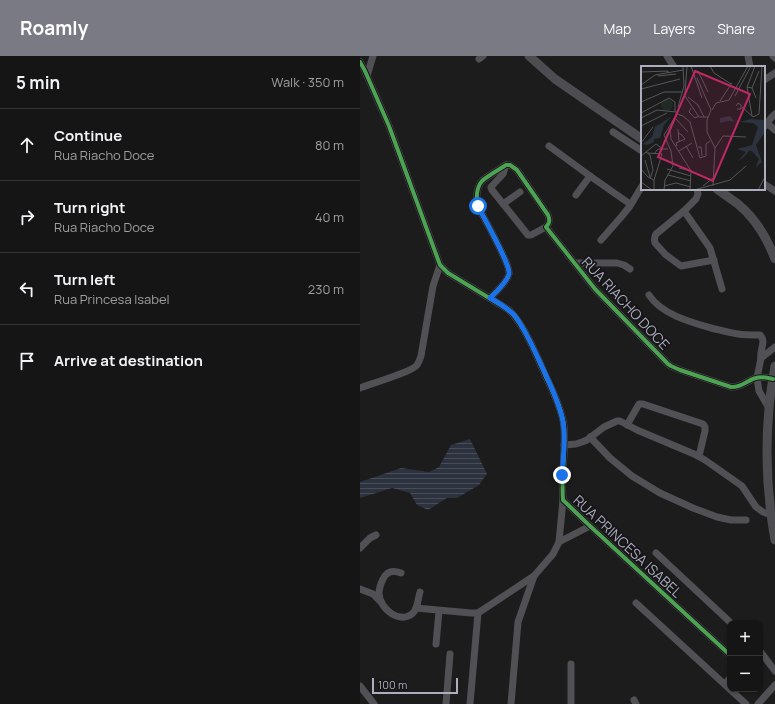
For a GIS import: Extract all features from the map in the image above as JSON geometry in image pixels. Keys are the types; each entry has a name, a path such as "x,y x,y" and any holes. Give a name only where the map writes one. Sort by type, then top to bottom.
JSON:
{"main road":[{"path":"532,56 555,79 641,138"},
{"path":"718,190 739,205 754,220 766,238 775,259"},
{"path":"775,366 773,396 769,408 766,455 767,482 775,540"}],"street":[{"path":"367,76 373,56"},
{"path":"667,56 673,66"},
{"path":"748,56 750,66"},
{"path":"360,62 391,133 440,265 417,366 360,388"},
{"path":"765,79 775,72"},
{"path":"775,114 766,126 775,130"},
{"path":"613,132 641,150"},
{"path":"549,146 630,204"},
{"path":"490,298 506,280 509,269 478,206 477,192 482,181 506,165 510,165 516,170 546,210 550,218 549,224 546,227 528,236 490,188 503,174 506,165"},
{"path":"576,195 590,176"},
{"path":"765,185 775,191"},
{"path":"601,240 630,206 641,188"},
{"path":"696,190 698,194 696,199 656,234 654,239 655,243 666,256 681,266 714,260"},
{"path":"503,204 520,192"},
{"path":"684,211 710,248 722,289"},
{"name":"RUA RIACHO DOCE","path":"546,227 595,289 658,355 671,366 731,387 740,386 757,378 766,377 773,379"},
{"path":"575,263 617,263 630,269"},
{"name":"RUA PRINCESA ISABEL","path":"440,265 448,273 509,310 515,316 534,350 554,394 562,416 564,431 562,475 563,500 727,652"},
{"path":"649,295 654,301 664,308 678,317 690,322 728,332 760,335 763,342 760,352 761,358 757,378 760,391 769,408"},
{"path":"761,358 775,347"},
{"path":"627,425 639,404 703,424 705,431 699,456"},
{"path":"564,445 582,442 604,427 620,421 637,430 699,456 742,486 756,506 762,512 771,515"},
{"path":"590,437 610,458 632,476 660,493 717,517 732,520 746,520"},
{"path":"416,608 478,613 534,576 553,554 559,542 563,500"},
{"path":"559,542 590,526"},
{"path":"360,548 370,538 376,535"},
{"path":"656,553 727,620"},
{"path":"381,602 379,594 384,577 390,571 401,573"},
{"path":"511,704 518,622 534,576"},
{"path":"360,589 377,597 388,612 400,616 413,613 416,608 420,592"},
{"path":"636,603 746,704"},
{"path":"436,644 440,610"},
{"path":"470,704 478,613"},
{"path":"446,704 450,654"},
{"path":"763,655 775,671"},
{"path":"571,664 571,704"},
{"path":"758,704 775,685"},
{"path":"360,686 374,704"}],"water":[{"path":"470,439 487,474 479,485 457,498 447,498 428,510 417,505 410,493 392,488 360,498 360,482 401,468 429,472 439,467 451,445"}],"cycle path":[{"path":"360,62 389,126 440,265 448,273 509,310 521,325 534,350 557,401 563,420 563,500 727,652"},
{"path":"490,298 501,287 509,274 506,261 478,206 477,194 480,184 484,179 506,165 510,165 517,170 548,215 549,221 546,227 595,289 668,364 680,370 731,387 738,386 758,377 773,379"}],"route":[{"path":"478,206 509,269 506,280 490,298 509,310 520,324 534,350 554,394 562,416 564,423 562,475"}]}
